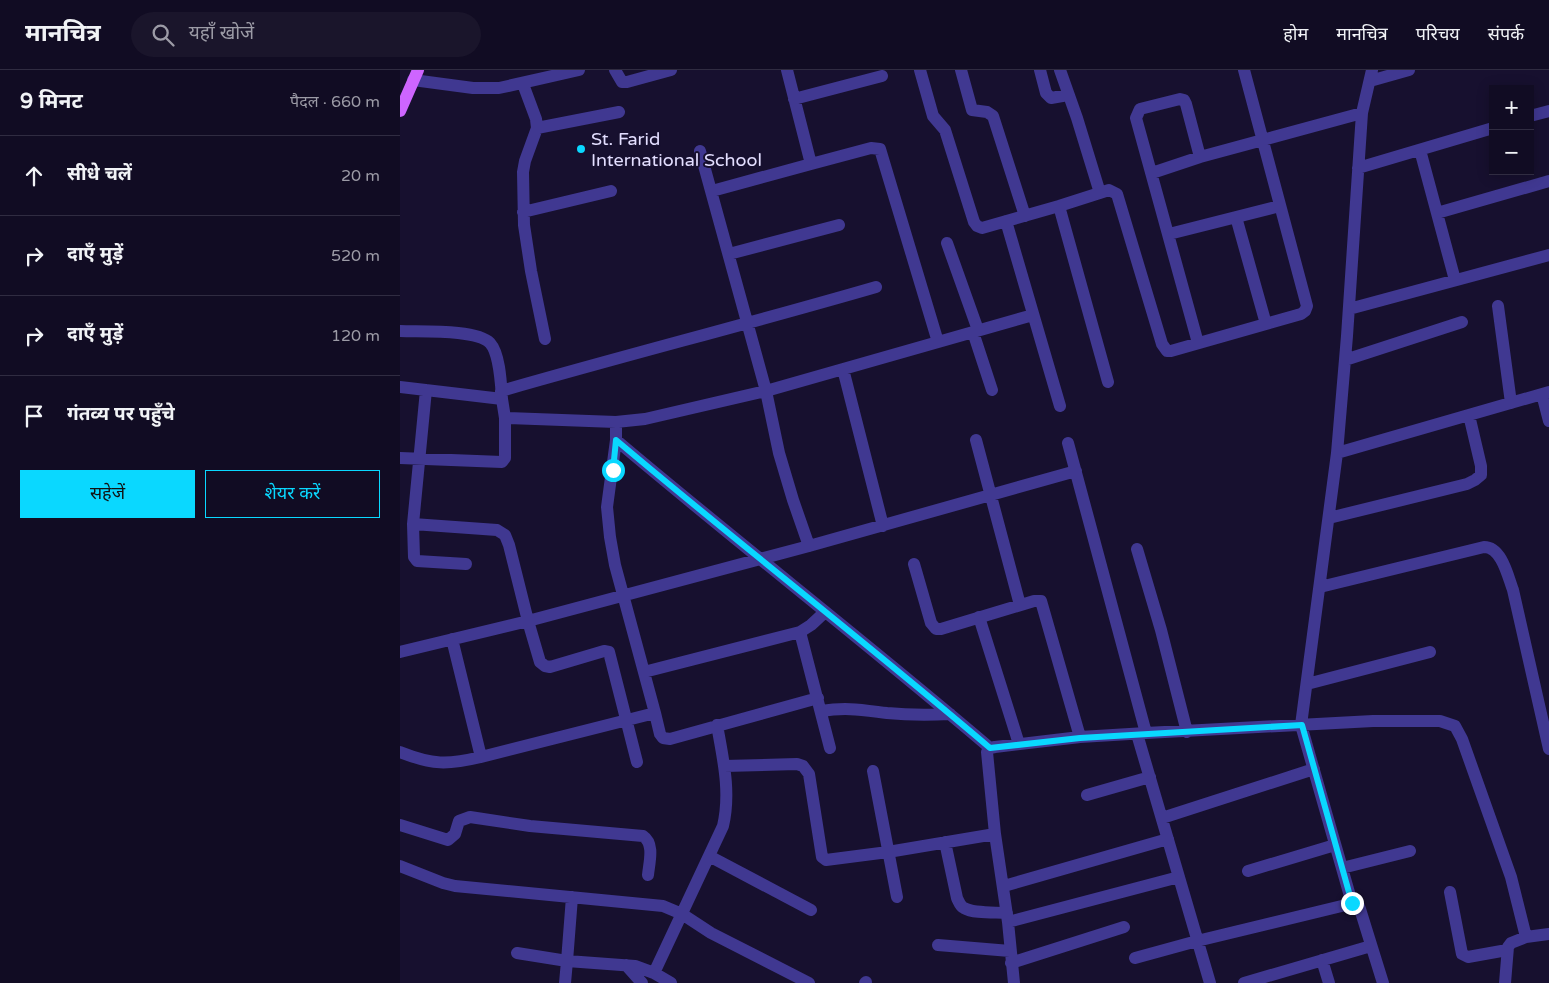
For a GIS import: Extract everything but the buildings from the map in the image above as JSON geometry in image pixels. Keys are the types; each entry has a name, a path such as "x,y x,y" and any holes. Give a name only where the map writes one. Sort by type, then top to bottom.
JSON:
{"main road":[{"path":"400,111 415,75"}],"street":[{"path":"415,75 473,88 499,88 579,70"},
{"path":"615,70 622,82 671,70"},
{"path":"787,70 811,164"},
{"path":"920,70 932,116 945,130 974,222 977,226 982,228 1109,190 1114,191 1120,198 1164,348 1167,351 1301,314 1307,306 1244,70"},
{"path":"961,70 972,110 987,112 993,116 1024,216"},
{"path":"1040,70 1046,93 1051,98 1068,95"},
{"path":"1060,70 1078,118 1100,193"},
{"path":"1352,903 1302,725 1336,453 1349,309 1362,113 1371,75 1409,70"},
{"path":"794,99 882,76"},
{"path":"523,84 536,119 537,128 524,161 522,172 523,212 531,271 545,339"},
{"path":"1198,342 1136,118 1140,110 1180,99 1184,100 1200,157"},
{"path":"1534,115 1549,110"},
{"path":"537,128 619,112"},
{"path":"1152,172 1362,113"},
{"path":"1358,168 1489,129"},
{"path":"712,191 871,148 880,149 938,342"},
{"path":"1420,150 1455,280"},
{"path":"700,151 766,391 782,462 809,546"},
{"path":"1437,213 1549,181"},
{"path":"523,212 611,191"},
{"path":"1059,206 1108,382"},
{"path":"1169,234 1280,206"},
{"path":"1236,217 1266,324"},
{"path":"1006,221 1060,406"},
{"path":"729,254 839,225"},
{"path":"947,243 992,390"},
{"path":"1349,309 1549,255"},
{"path":"400,387 502,395 612,359 747,324 876,287"},
{"path":"1498,306 1511,403"},
{"path":"505,418 616,422 645,419 766,391 1033,315"},
{"path":"1345,360 1462,322"},
{"path":"400,332 449,332 479,336 490,344 498,358 505,418 505,458 502,462 400,458"},
{"path":"843,370 883,526"},
{"path":"426,390 412,551 414,557 418,560 466,564"},
{"path":"1336,453 1545,393 1549,420"},
{"path":"1329,518 1467,484 1475,480 1480,475 1481,466 1469,415"},
{"path":"616,422 616,440 607,507 610,538 660,734 666,740 717,726 820,704 887,713 950,714"},
{"path":"616,440 686,500 761,559 990,748 1080,738 1373,721 1440,721 1455,726 1462,738 1511,877 1526,937"},
{"path":"976,440 1020,605"},
{"path":"1068,443 1142,734 1150,777 1210,983"},
{"path":"400,652 624,596 883,526 1076,471"},
{"path":"413,524 497,530 505,535 510,545 540,662 544,666 550,667 604,651 609,652 637,762"},
{"path":"1320,588 1490,547 1494,550 1507,573 1513,590 1549,749"},
{"path":"1137,549 1161,630 1187,732"},
{"path":"914,564 933,627 941,629 1038,600 1042,604 1080,738"},
{"path":"644,672 800,632 825,612"},
{"path":"979,618 1018,744"},
{"path":"800,632 830,748"},
{"path":"452,639 482,757"},
{"path":"1307,684 1430,652"},
{"path":"400,752 438,763 462,762 655,714"},
{"path":"654,973 709,856 726,813 727,798 724,766 717,726"},
{"path":"990,748 987,755 995,834 1008,917 1014,983"},
{"path":"724,766 797,764 802,766 809,774 823,858 828,860 995,834"},
{"path":"1162,818 1314,769"},
{"path":"873,770 897,897"},
{"path":"1087,795 1150,777"},
{"path":"400,825 445,840 453,837 459,820 470,818 530,826 643,836 648,840 651,849 648,875"},
{"path":"1004,886 1168,839"},
{"path":"945,842 960,905 965,909 1008,917 1179,877"},
{"path":"1248,871 1335,845"},
{"path":"1342,868 1410,850"},
{"path":"709,856 811,910"},
{"path":"400,866 449,885 653,904 671,909 711,933 809,983"},
{"path":"1450,892 1462,954 1468,956 1507,950"},
{"path":"565,983 572,897"},
{"path":"1135,958 1197,941 1356,903 1359,906 1382,983"},
{"path":"938,945 1011,957 1124,927"},
{"path":"1505,983 1507,950 1511,943 1526,937 1549,934"},
{"path":"1244,983 1371,946"},
{"path":"517,953 567,962 626,965 654,973 671,983"},
{"path":"1322,960 1329,983"},
{"path":"626,965 642,983"}],"place":[{"name":"St. Farid International School","path":"581,149"}],"route":[{"path":"613,470 616,440 686,500 761,559 990,748 995,746 1146,733 1302,725 1352,903"}]}
